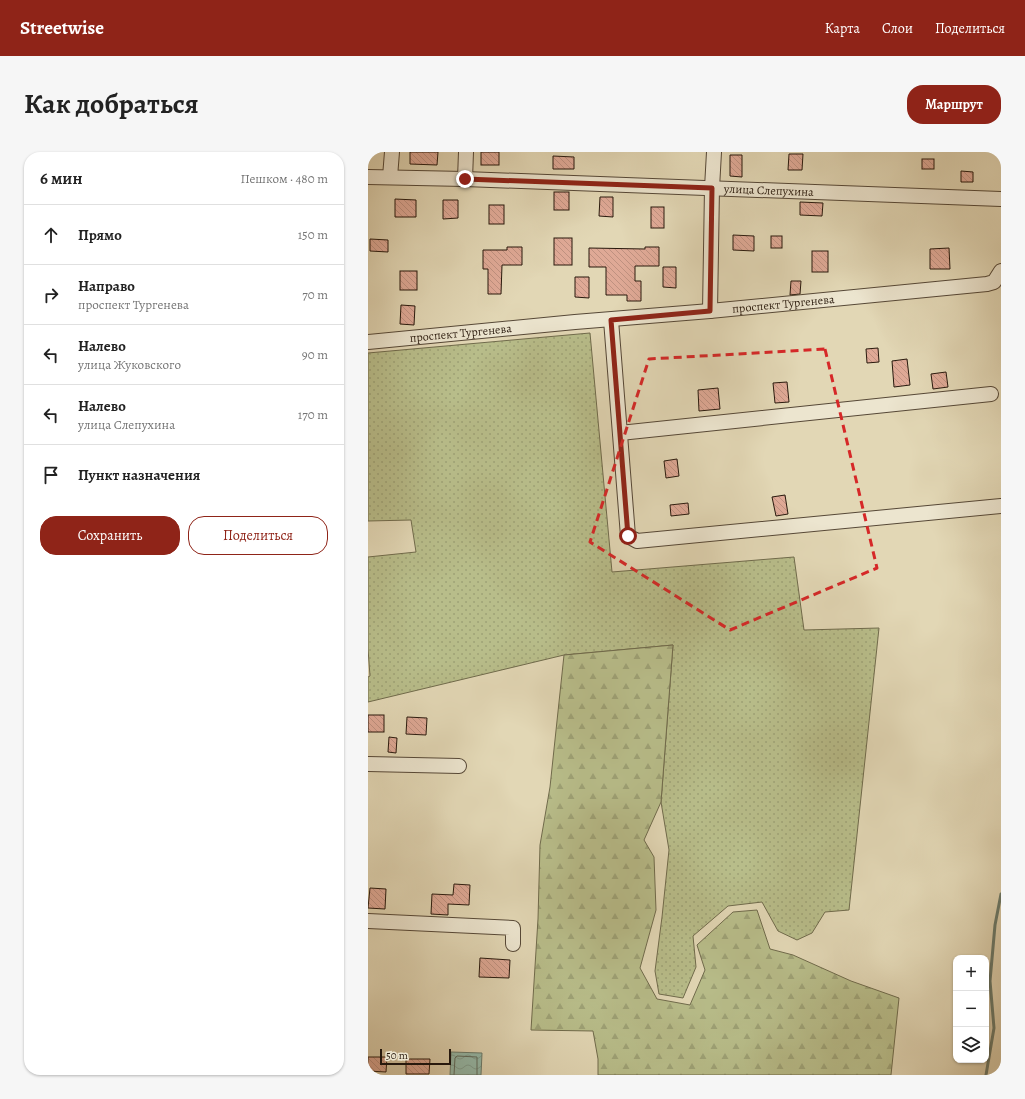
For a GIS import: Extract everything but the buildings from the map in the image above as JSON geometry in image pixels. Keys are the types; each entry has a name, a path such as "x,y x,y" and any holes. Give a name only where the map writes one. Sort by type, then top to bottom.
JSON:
{"street":[{"path":"390,178 392,152"},
{"path":"465,179 466,152"},
{"path":"710,311 714,152"},
{"name":"улица Слепухина","path":"368,177 465,179 1001,199"},
{"name":"проспект Тургенева","path":"368,342 988,284 994,282 1001,271"},
{"path":"611,320 628,536 637,542 1001,506"},
{"path":"620,434 991,394"},
{"path":"368,764 459,766"},
{"path":"368,921 513,928 512,944"}],"highlighted area":[{"path":"825,349 877,568 730,630 590,542 649,359"}],"green space":[{"path":"590,333 612,572 794,557 804,630 879,628 849,910 825,912 812,933 797,940 778,931 762,902 728,906 693,936 696,967 683,998 659,994 655,971 669,850 661,802 673,645 564,655 368,702 368,677 370,676 368,649 368,557 416,552 411,520 368,521 368,353"},
{"path":"673,645 661,802 644,840 654,857 656,910 640,968 657,999 690,1005 705,970 697,945 733,912 757,910 770,949 793,955 851,981 899,998 891,1075 598,1075 598,1059 593,1031 531,1030 538,919 540,845 550,787 564,655"}],"water":[{"path":"451,1052 482,1053 481,1075 450,1075"}],"waterway":[{"path":"986,1075 994,1028 990,981 995,925 1001,894"}],"route":[{"path":"465,179 712,188 710,311 611,320 628,536"}]}
